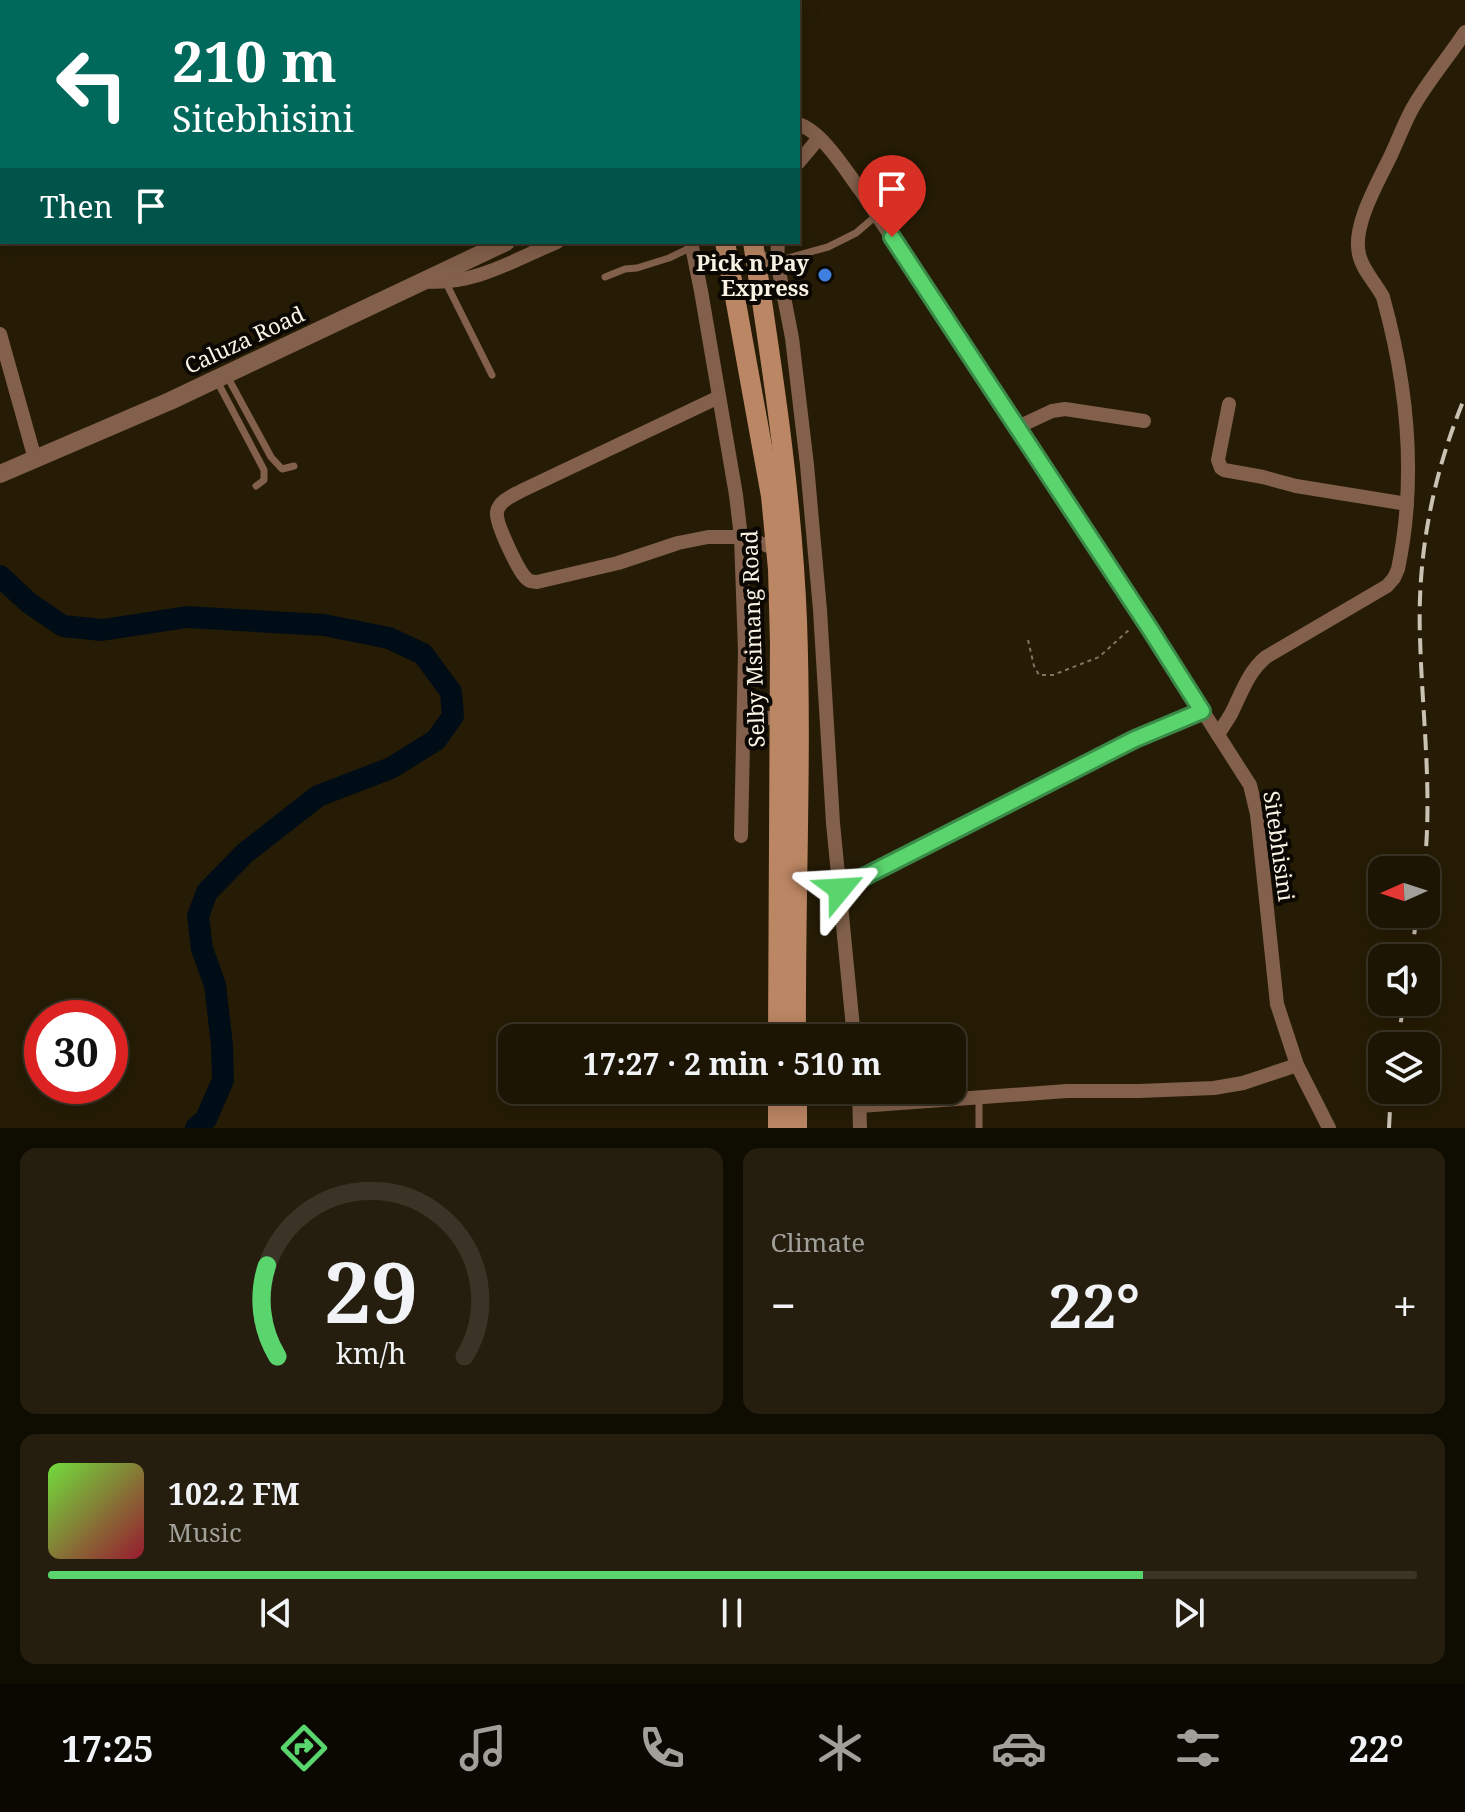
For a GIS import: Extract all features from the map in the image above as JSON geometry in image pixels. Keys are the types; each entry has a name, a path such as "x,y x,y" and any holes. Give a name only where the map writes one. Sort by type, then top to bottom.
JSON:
{"main road":[{"name":"Selby Msimang Road","path":"725,244 771,496 775,548 780,643 778,1024"},
{"name":"Selby Msimang Road","path":"755,250 782,449 797,620 796,1024"},
{"path":"778,1104 778,1128"},
{"path":"797,1104 797,1128"}],"street":[{"path":"1218,735 1256,665 1387,586 1394,578 1402,550 1407,504 1409,443 1404,395 1383,297 1359,254 1358,236 1413,108 1465,32"},
{"name":"Sitebhisini","path":"800,125 819,138 861,191 1250,785 1277,1004 1297,1065 1329,1128"},
{"path":"800,161 819,138"},
{"name":"Caluza Road","path":"4,472 221,376 496,244"},
{"path":"423,281 458,282 552,244"},
{"path":"778,244 777,261 792,338 807,465 820,610 833,823 853,1024"},
{"path":"692,245 741,537 745,651 741,836"},
{"path":"755,250 777,261"},
{"path":"0,334 35,459"},
{"path":"719,397 521,491 499,507 498,519 526,578 537,582 708,537 741,537 775,548"},
{"path":"1229,404 1218,460 1224,470 1296,486 1407,504"},
{"path":"1018,427 1052,411 1065,409 1144,421"},
{"path":"840,889 1135,739 1202,711"},
{"path":"744,718 780,718"},
{"path":"860,1128 860,1106 1067,1091 1214,1088 1243,1083 1297,1065"}],"lane":[{"path":"777,261 828,247 856,233 877,215"},
{"path":"605,277 669,258 692,245"},
{"path":"446,283 492,375"},
{"path":"221,376 277,466 282,469 294,466"},
{"path":"221,376 264,470 264,480 256,486"},
{"path":"979,1098 979,1128"}],"path":[{"path":"1028,640 1039,675 1053,675 1099,657 1130,629 1140,614"}],"waterway":[{"path":"0,576 29,603 63,626 102,630 187,617 324,625 389,638 423,654 451,692 453,716 436,740 391,768 318,796 245,853 207,892 198,916 202,949 215,985 223,1080 206,1119 196,1128"}],"railway":[{"path":"1425,856 1427,783 1420,637 1421,576 1436,485 1465,397"},
{"path":"1413,944 1415,928"},
{"path":"1399,1032 1402,1016"},
{"path":"1389,1128 1390,1104"}],"place":[{"name":"Pick n Pay Express","path":"825,275"}],"route":[{"path":"840,889 1135,739 1202,711 892,237"}]}
